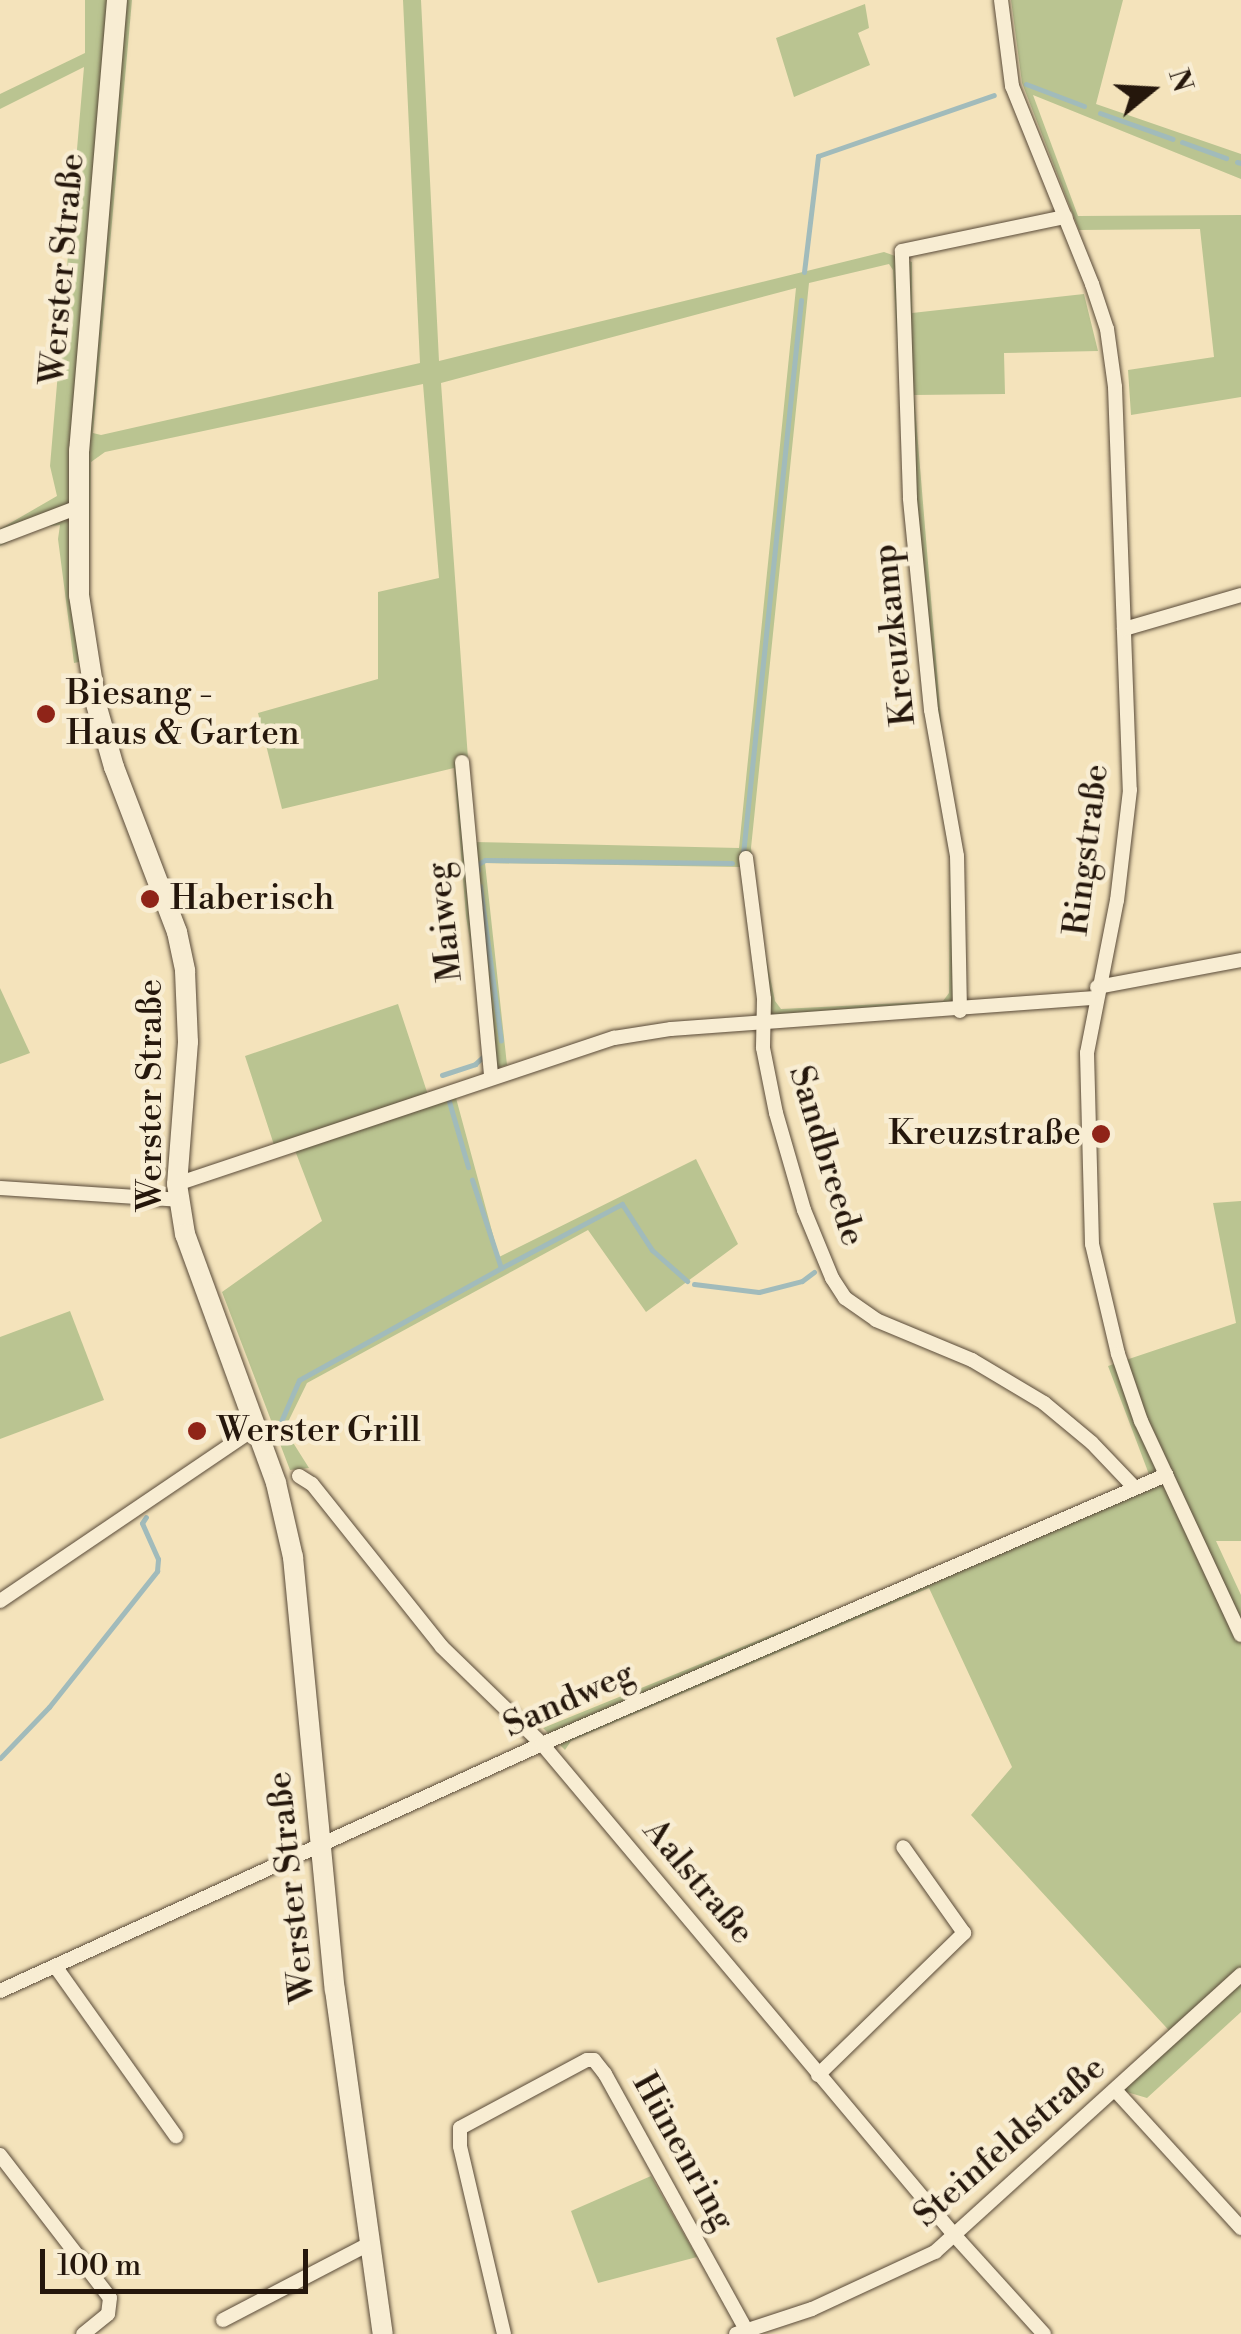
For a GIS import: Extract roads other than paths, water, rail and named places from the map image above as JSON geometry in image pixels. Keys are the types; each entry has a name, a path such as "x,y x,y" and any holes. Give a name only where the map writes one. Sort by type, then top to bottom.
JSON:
{"main road":[{"name":"Werster Straße","path":"117,0 76,508 79,595 91,684 114,767 176,932 188,989 178,1192 185,1234 276,1484 300,1598 318,1847 383,2334"}],"street":[{"name":"Ringstraße","path":"1001,0 1012,86 1092,284 1112,356 1130,790 1117,900 1096,993 1085,1096 1092,1244 1118,1354 1166,1475 1241,1635"},
{"name":"Kreuzkamp","path":"960,1011 956,856 930,710 910,498 902,252 1065,218"},
{"path":"0,538 76,508"},
{"path":"1124,628 1241,595"},
{"name":"Maiweg","path":"462,762 492,1076"},
{"name":"Sandbreede","path":"746,858 776,1113 794,1178 832,1278 844,1298 876,1320 972,1360 1044,1404 1092,1443 1135,1488"},
{"path":"0,1188 178,1192 492,1076 614,1038 763,1022 960,1011 1096,993 1241,960"},
{"path":"0,1601 257,1427"},
{"name":"Sandweg","path":"0,1990 542,1744 1166,1475"},
{"name":"Aalstraße","path":"300,1476 312,1484 442,1647 542,1744 818,2075 1044,2334"},
{"path":"818,2075 964,1932 903,1847"},
{"path":"55,1966 176,2136"},
{"name":"Steinfeldstraße","path":"741,2332 812,2309 934,2252 1241,1976"},
{"name":"Hünenring","path":"504,2334 460,2146 460,2128 587,2060 594,2060 605,2074 741,2332"},
{"path":"1115,2090 1241,2228"},
{"path":"0,2154 110,2298 108,2314 83,2334"},
{"path":"223,2320 369,2244"}],"waterway":[{"path":"1026,84 1084,106"},
{"path":"804,272 818,156 994,95"},
{"path":"1100,113 1173,139"},
{"path":"1182,142 1226,158"},
{"path":"1237,162 1241,163"},
{"path":"743,854 801,300"},
{"path":"478,870 477,865 485,860 732,863"},
{"path":"480,886 501,1041"},
{"path":"442,1075 475,1064 484,1056"},
{"path":"448,1098 468,1167"},
{"path":"279,1426 299,1380 501,1268 472,1180"},
{"path":"501,1268 622,1204 652,1250 687,1281"},
{"path":"694,1284 759,1292 802,1281 814,1272"},
{"path":"0,1758 49,1707 157,1571 158,1559 142,1523 146,1517"}],"place":[{"name":"Biesang - Haus & Garten","path":"46,714"},
{"name":"Haberisch","path":"150,899"},
{"name":"Kreuzstraße","path":"1101,1134"},
{"name":"Werster Grill","path":"197,1431"}]}
